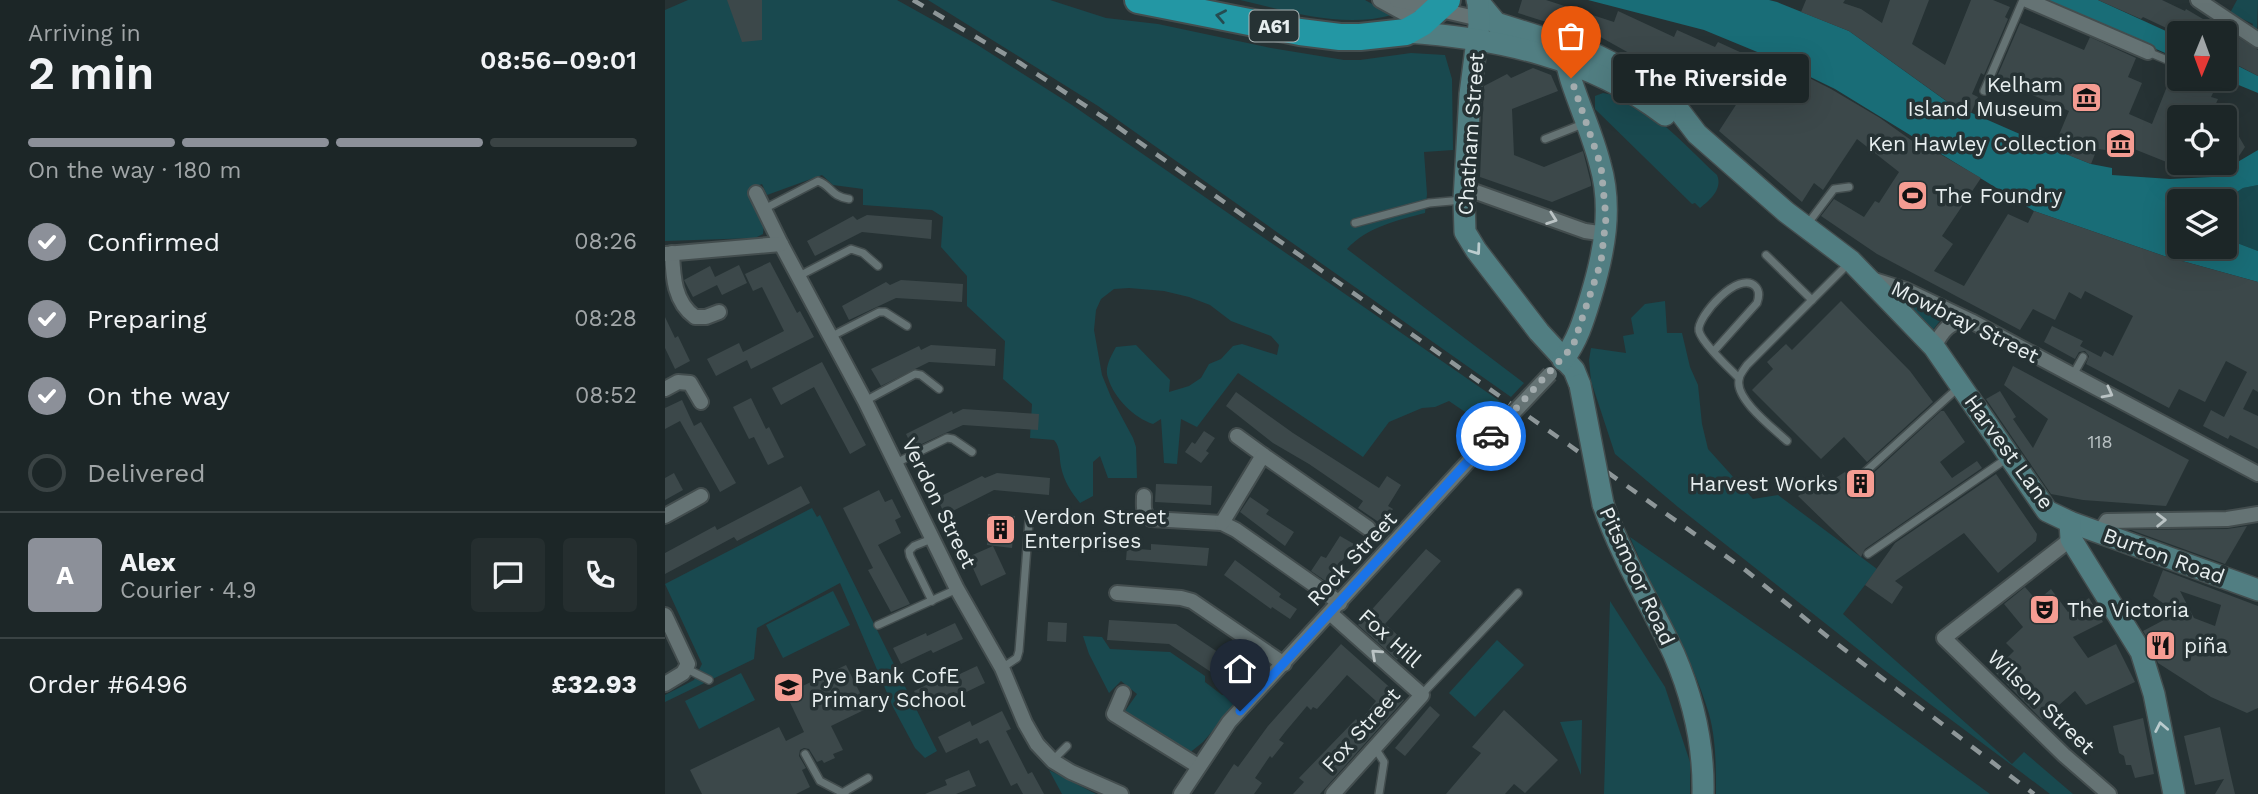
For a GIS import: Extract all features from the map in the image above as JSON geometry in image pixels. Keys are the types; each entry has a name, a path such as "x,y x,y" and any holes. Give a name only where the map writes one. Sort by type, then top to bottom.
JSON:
{"highway":[{"name":"A61","path":"1138,0 1184,5 1340,37 1429,16"}],"main road":[{"name":"Mowbray Street","path":"1429,16 1453,36 1481,16"},
{"name":"Mowbray Street","path":"1481,16 1594,54 1632,73 1674,104 1697,134 1870,278"},
{"name":"Mowbray Street","path":"1481,16 1529,50 1616,84 1697,134"},
{"name":"Chatham Street","path":"1481,16 1470,94 1464,194 1465,232 1539,332 1557,367"},
{"path":"1557,367 1579,335 1601,262 1606,234 1601,166 1571,78 1569,64 1558,42"},
{"name":"Harvest Lane","path":"1870,278 1934,347 2047,511 2070,531 2141,652 2154,694 2174,794"},
{"name":"Pitsmoor Road","path":"1557,367 1574,370 1580,385 1603,505 1617,540 1674,654 1687,689 1700,750 1703,794"},
{"name":"Burton Road","path":"2070,531 2099,533 2258,590"}],"street":[{"path":"1380,0 1429,16 1481,16"},
{"path":"1397,0 1429,16"},
{"path":"2025,0 2148,52"},
{"path":"2198,0 2258,40"},
{"name":"Verdon Street","path":"756,193 865,401 957,589 1002,668 1025,723 1037,744 1053,761 1071,772 1121,794"},
{"path":"1464,194 1585,231 1606,234"},
{"path":"719,312 706,317 695,317 689,313 674,286 668,253 781,244"},
{"name":"Mowbray Street","path":"1870,278 1906,290 1971,321 2258,474"},
{"path":"1934,347 1945,328 1960,321 1971,321"},
{"name":"Rock Street","path":"1181,794 1229,722 1557,367"},
{"path":"665,389 678,382 690,383 701,402"},
{"path":"1237,436 1368,528"},
{"path":"1144,496 1143,510 1151,519 1222,523 1263,455"},
{"path":"665,516 701,496"},
{"path":"2099,533 2107,521 2228,519 2258,514"},
{"name":"Fox Hill","path":"1222,523 1236,530 1335,608 1422,695"},
{"name":"Wilson Street","path":"2070,531 1944,638 2064,755 2109,794"},
{"path":"1117,593 1192,601 1284,664"},
{"path":"665,615 687,659 687,669 679,677 665,684"},
{"path":"1123,693 1114,714 1198,766"},
{"name":"Fox Street","path":"1332,794 1422,695"}],"lane":[{"path":"1984,91 2025,0"},
{"path":"2148,52 2167,60"},
{"path":"1545,139 1587,122"},
{"path":"764,209 818,181 825,183 837,197 849,200"},
{"path":"1806,226 1834,189 1849,187"},
{"path":"1355,223 1464,194"},
{"path":"799,276 851,249 863,253 878,266"},
{"path":"1766,255 1812,300"},
{"path":"1787,442 1745,400 1739,388 1739,378 1747,365 1851,261"},
{"path":"1714,351 1757,303 1758,289 1753,284 1746,281 1735,284 1699,323 1700,335 1714,351 1739,378"},
{"path":"832,336 879,312 885,312 907,326"},
{"path":"2073,374 2083,358"},
{"path":"865,401 915,374 921,375 939,389"},
{"path":"1863,474 1961,385"},
{"path":"896,463 947,438 972,452"},
{"path":"1868,554 2009,457"},
{"path":"1002,668 1017,657 1019,651 1029,521"},
{"path":"932,601 909,551 933,538"},
{"path":"878,625 957,589"},
{"path":"1422,695 1518,593"},
{"path":"687,669 709,680"},
{"path":"1053,761 1067,746"},
{"path":"1375,748 1384,762 1379,794"},
{"path":"805,754 820,781 843,793 868,778"}],"shaded area":[{"path":"688,0 897,0 976,44 1072,105 1504,404 1484,425 1449,401 1435,407 1422,408 1389,422 1363,457 1238,373 1197,427 1181,419 1177,464 1164,463 1161,419 1153,424 1139,417 1120,400 1111,385 1107,370 1116,347 1136,345 1170,380 1169,392 1189,386 1201,378 1209,364 1221,359 1233,346 1242,344 1277,355 1279,345 1271,336 1231,321 1210,305 1189,297 1164,291 1114,289 1101,299 1096,310 1094,330 1102,375 1136,447 1137,478 1108,478 1100,456 1093,462 1093,496 1080,503 1064,477 1059,449 1054,440 1030,438 1032,404 1003,379 1005,341 967,306 967,276 941,247 943,217 932,210 863,205 863,189 833,185 822,175 767,195 762,184 748,190 764,223 763,234 755,238 665,241 665,10"},
{"path":"928,0 1050,0 1106,18 1158,24 1344,60 1411,53 1445,55 1452,79 1453,150 1424,152 1427,194 1425,213 1373,230 1347,249 1524,383 1511,397 1098,106"},
{"path":"1240,0 1365,0 1392,15 1373,19 1335,19"},
{"path":"1588,0 1777,2 1849,31 1949,103 2091,164 2112,168 2112,175 2170,179 2237,175 2237,162 2258,150 2258,185 2237,192 2237,189 2167,189 2167,257 2164,256 2034,211 1835,89 1767,56 1704,30"},
{"path":"2043,0 2098,0 2167,32 2167,54"},
{"path":"2237,0 2258,0 2257,32 2252,27 2253,24 2230,13"},
{"path":"2237,66 2258,76 2258,93 2237,84"},
{"path":"1603,93 1634,104 1665,126 1717,175 1715,194 1700,208 1695,203 1692,204 1595,109 1595,96"},
{"path":"2258,185 2258,251 2237,243 2237,192"},
{"path":"2237,243 2258,251 2258,282 2175,259 2237,259"},
{"path":"1906,300 1942,318 1932,331 1904,303"},
{"path":"1665,301 1667,333 1682,333 1690,367 1698,385 1708,449 1753,499 1778,495 1877,569 1843,614 2012,764 2024,752 2073,794 2050,794 1883,669 1615,454 1591,381 1591,348 1626,353 1623,336 1634,334 1631,318 1645,304"},
{"path":"812,508 817,517 820,515 937,751 925,758 915,748 893,707 840,583 757,628 754,659 665,702 665,695 694,680 702,664 665,584"},
{"path":"1630,537 1797,653 1990,794 1716,794 1716,764 1709,714 1693,669"},
{"path":"833,591 850,625 783,658 766,625"},
{"path":"1610,601 1665,687 1690,762 1690,794 1604,794"},
{"path":"1083,636 1102,637 1110,649 1170,652 1205,676 1205,682 1222,695 1240,699 1203,742 1188,754 1125,711 1137,694 1121,681 1109,693"},
{"path":"1497,640 1524,665 1475,717 1449,693"},
{"path":"741,673 755,700 699,729 685,701"},
{"path":"1582,720 1581,775 1560,722"},
{"path":"1049,770 1096,794 1062,794"}],"building":[{"path":"727,0 762,0 762,40 742,42"},
{"path":"1522,0 1546,0 1614,22 1618,11 1674,37 1677,30 1715,47 1718,42 1766,64 1770,58 1880,118 1925,150 1928,147 1981,178 1942,236 1953,244 1934,271 1964,286 2008,214 2028,223 2034,211 2167,259 2258,282 2258,392 2253,389 2243,409 2258,416 2258,449 2230,435 2228,439 2203,426 2211,410 2224,417 2247,372 2226,361 2205,402 2179,389 2169,408 2086,364 2089,356 2085,351 2079,352 2075,359 2044,342 2052,326 2083,341 2080,346 2101,357 2104,351 2113,356 2133,316 2085,291 2081,299 2069,292 2055,320 2033,309 2020,330 1877,254 1821,216 1834,199 1864,217 1875,201 1879,203 1899,172 1857,139 1823,190 1814,183 1802,202 1719,131 1743,94 1665,65 1661,74 1647,63 1595,34 1594,37 1518,13"},
{"path":"1806,0 1845,0 1843,3 1861,9 1882,23 1890,0 1929,0 1912,44 1945,65 1971,0 1993,0 2010,7 2005,17 2008,19 1984,75 1981,73 1972,94 1978,97 1971,113 1948,102 1849,31 1801,12"},
{"path":"2098,0 2162,0 2185,11 2186,9 2206,21 2167,21 2167,28 2143,17 2141,19"},
{"name":"Kelham Island Museum","path":"2020,23 2084,50 2090,37 2136,58 2128,77 2142,83 2129,114 2152,124 2167,86 2167,91 2214,91 2211,97 2218,99 2215,105 2167,105 2167,162 2134,149 2133,153 2097,149 2091,164 2053,149 2069,111 1996,79"},
{"path":"2237,37 2258,50 2258,76 2237,65"},
{"path":"1533,68 1551,75 1558,91 1512,109 1514,155 1544,167 1583,151 1591,183 1591,186 1552,202 1480,177 1484,86 1507,74 1511,78"},
{"path":"2237,135 2238,135 2245,147 2237,159"},
{"path":"867,215 932,220 931,239 862,232 815,256 807,241 853,216 857,220"},
{"path":"770,262 797,313 800,311 814,337 751,369 747,360 716,376 707,359 739,343 743,352 784,331 762,287 753,291 745,274"},
{"path":"739,265 747,283 722,295 717,285 693,297 684,280 710,266 715,277"},
{"path":"901,280 963,284 962,302 896,298 849,320 842,306 886,282 890,285"},
{"path":"1841,301 1910,371 1933,402 1867,462 1844,437 1821,459 1752,390 1773,369 1767,362 1786,344 1792,350"},
{"path":"665,317 690,361 675,369 665,348"},
{"path":"931,345 996,349 995,366 929,362 881,386 871,369 919,346 921,350"},
{"path":"822,362 866,445 850,454 814,387 781,405 772,388"},
{"path":"2013,366 2189,460 2166,506 2083,500 2051,494 1986,399 2000,391 2016,417 2013,419 2033,448 2048,419 2004,385"},
{"path":"1236,392 1293,433 1379,488 1387,476 1401,485 1388,506 1393,509 1383,525 1358,508 1363,501 1273,443 1226,406"},
{"path":"751,398 784,457 768,465 754,437 749,439 733,407"},
{"path":"682,400 694,426 701,422 736,483 720,492 680,421 665,429 665,408"},
{"path":"963,409 1039,414 1038,430 963,425 913,448 906,434 952,411 953,414"},
{"name":"Harvest Works","path":"1944,411 1965,442 1940,462 1952,478 1977,461 1982,468 1865,549 1861,557 1798,496 1811,486 1808,481 1821,472 1829,482 1845,472 1854,483 1867,479"},
{"path":"1204,431 1215,438 1201,463 1185,452"},
{"path":"674,473 683,490 665,500 665,478"},
{"path":"997,473 1050,478 1049,495 994,490 945,515 937,498 982,476 985,478"},
{"path":"1996,474 2037,534 2036,541 1998,573 1964,533 1895,581 1903,587 1892,604 1865,585 1895,543"},
{"path":"1156,484 1212,486 1211,505 1155,502"},
{"path":"801,486 810,503 737,541 734,537 665,574 665,553 715,526 717,530"},
{"path":"879,490 885,502 892,499 901,517 895,520 901,533 878,545 910,604 891,612 868,570 873,568 843,508"},
{"path":"1250,497 1269,510 1266,514 1294,532 1285,546 1240,512"},
{"name":"Verdon Street Enterprises","path":"988,514 1015,516 1012,548 987,545"},
{"path":"2247,526 2225,564 2131,530 2227,529"},
{"path":"1340,536 1354,544 1327,582 1311,571 1321,556 1326,558"},
{"path":"1151,544 1209,548 1207,566 1126,560 1127,548 1151,550"},
{"path":"993,546 1006,574 981,586 968,557"},
{"path":"1426,549 1441,561 1385,624 1402,639 1398,644 1405,650 1397,660 1358,625"},
{"path":"1235,560 1297,609 1290,619 1272,607 1271,609 1224,575"},
{"path":"2163,570 2258,606 2258,708 2247,713 2211,697 2158,663 2152,645 2143,631 2177,613 2153,596","holes":["2180,591 2221,605 2215,626 2194,618"]},
{"path":"2025,587 2037,601 2051,589 2068,612 2089,598 2103,622 2073,637 2088,658 2116,644 2135,682 2086,705 2075,691 2042,720 1994,671 2014,651 2006,643 2023,627 2004,604"},
{"path":"1109,620 1176,624 1243,669 1232,686 1169,644 1107,640"},
{"path":"1048,622 1067,623 1066,642 1047,641"},
{"path":"955,623 963,639 901,664 893,648"},
{"path":"1341,644 1404,700 1320,794 1293,794 1304,782 1299,778 1356,719 1359,723 1376,701 1347,675 1317,709 1313,707 1311,710 1307,706 1286,731 1279,740 1284,743 1272,758 1270,756 1255,778 1262,783 1254,794 1214,794 1234,764 1238,767 1268,726"},
{"path":"846,665 864,701 861,703 864,710 831,726 843,750 833,754 835,758 824,763 822,760 817,762 809,749 800,750 799,756 806,768 802,770 810,787 796,794 702,794 690,770 779,727 786,741 804,732 786,694"},
{"path":"977,666 985,683 956,697 954,692 922,708 914,691 947,675 949,679"},
{"path":"1430,706 1440,715 1405,756 1395,748"},
{"path":"1504,710 1558,760 1525,793 1514,784 1505,794 1446,794 1481,753 1472,747"},
{"path":"1002,711 1011,729 1006,731 1028,774 1032,772 1044,794 1023,794 1017,783 1011,786 988,740 980,744 977,738 946,753 938,737 970,721 972,726"},
{"path":"2143,718 2154,774 2135,778 2131,765 2126,765 2124,756 2119,753 2113,726"},
{"path":"2220,727 2235,794 2215,794 2224,779 2195,785 2184,736"},
{"path":"969,770 976,786 956,794 925,794 947,785 945,780"}],"railway":[{"path":"913,0 1020,63 1112,123 1569,445 1744,569 1828,637 2034,794"}],"way so far":[{"path":"1491,436 1573,346 1579,335 1601,262 1606,218 1601,166 1571,78"}],"place":[{"name":"The Riverside","path":"1571,78"},
{"name":"Kelham Island Museum","path":"2086,97"},
{"name":"Ken Hawley Collection","path":"2120,144"},
{"name":"The Foundry","path":"1912,196"},
{"name":"Harvest Works","path":"1861,484"},
{"name":"Verdon Street Enterprises","path":"1001,529"},
{"name":"The Victoria","path":"2044,610"},
{"name":"piña","path":"2161,646"},
{"name":"Pye Bank CofE Primary School","path":"788,688"}],"route":[{"path":"1240,711 1491,436"}]}
